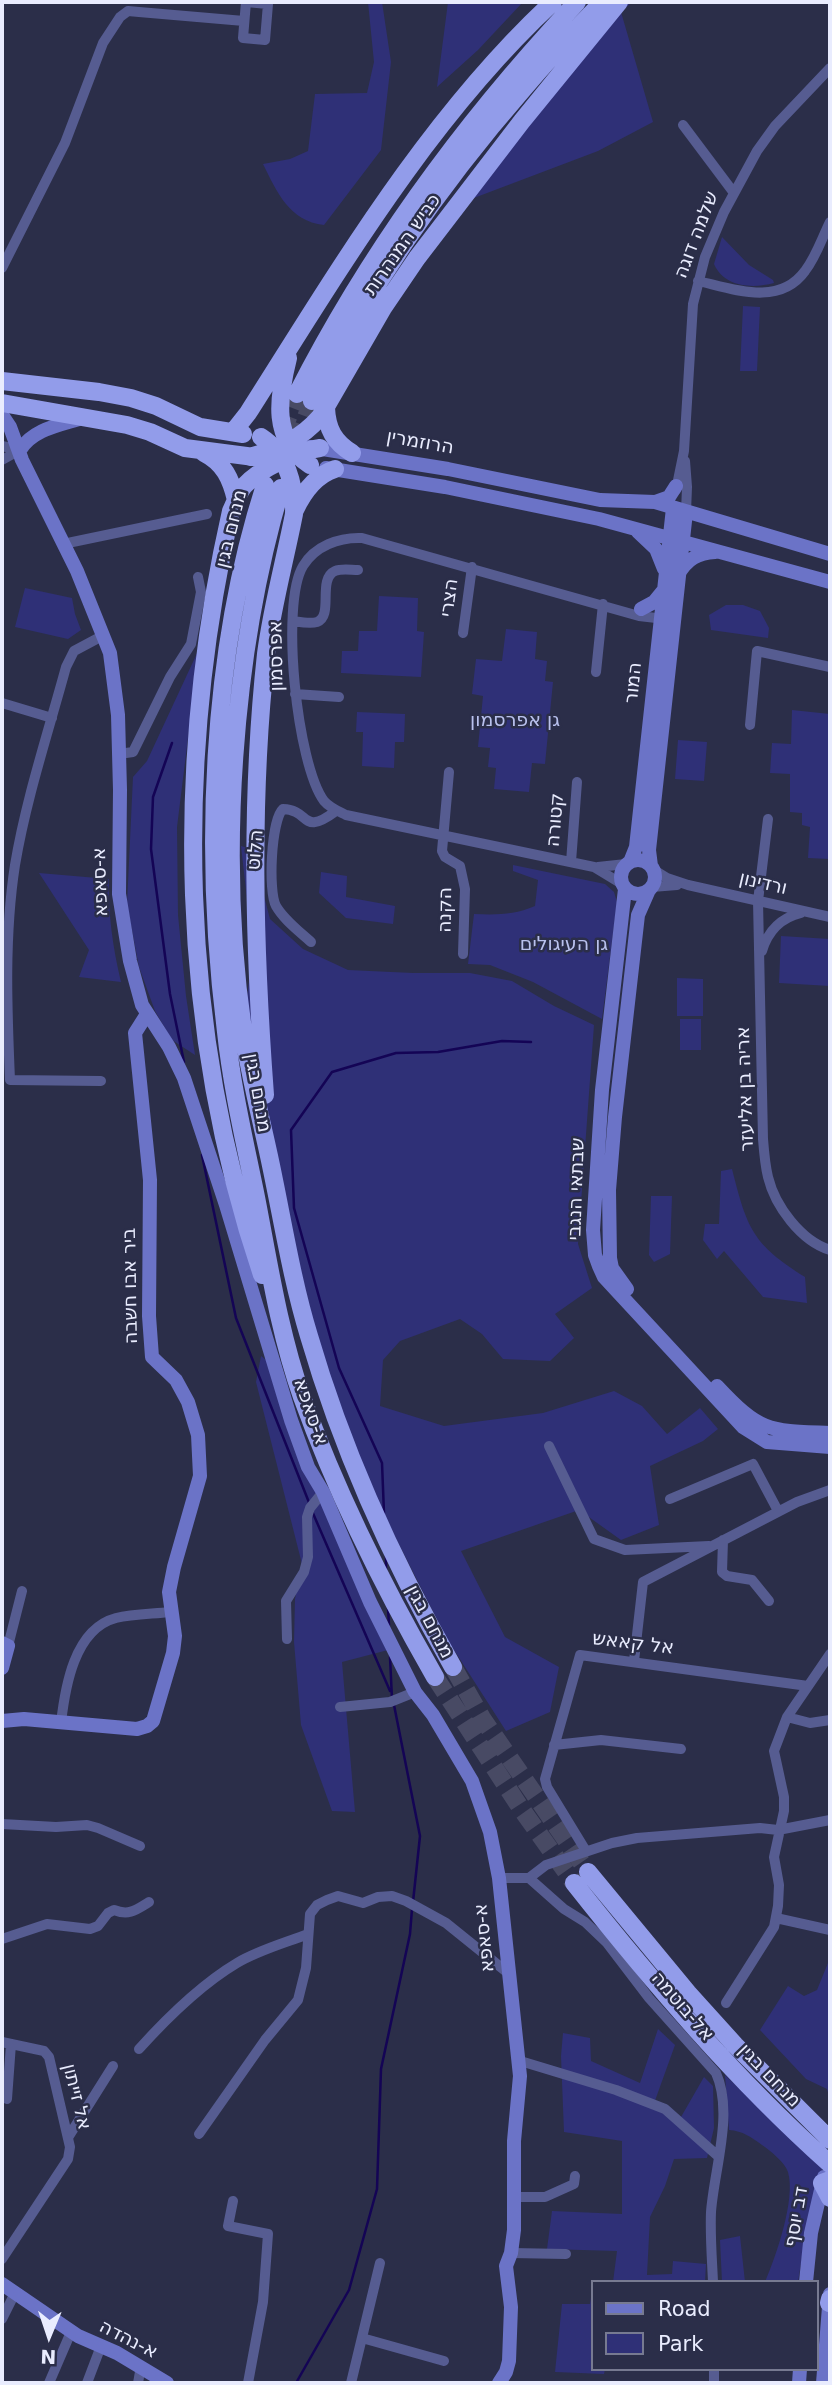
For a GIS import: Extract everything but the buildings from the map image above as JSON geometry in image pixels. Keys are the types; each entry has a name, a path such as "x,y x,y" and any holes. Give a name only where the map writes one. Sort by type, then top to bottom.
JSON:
{"highway":[{"name":"כביש המנהרות","path":"233,432 416,159 484,75 553,2"},
{"path":"352,453 342,447 312,401 328,334 401,217 482,109 577,2"},
{"path":"312,401 363,308 427,211 505,110 560,46 603,2"},
{"name":"כביש המנהרות","path":"286,452 307,431 312,401 383,308 417,258 522,121 619,2"},
{"path":"270,1158 257,966 255,789 267,652 294,514 292,483 280,424 279,403 293,342"},
{"name":"הרוזמרין","path":"2,381 131,398 156,406 189,423 233,432 286,452"},
{"path":"2,403 138,428 172,443 197,450 224,468 233,484 236,500"},
{"path":"285,1344 250,1240 230,1164 206,1038 193,905 193,802 197,719 215,592 236,500 249,481 286,452 320,448"},
{"name":"הרוזמרין","path":"197,450 250,457 286,452"},
{"path":"294,514 310,488 323,475 335,469"},
{"name":"מנחם בגין","path":"435,1677 403,1621 357,1529 303,1399 285,1344 233,1084 220,977 214,872 217,759 224,689 242,575 253,523 273,487 270,526 251,623 234,761 234,947 243,1030 296,1285 327,1394 386,1541 453,1667"},
{"name":"מנחם בגין","path":"830,2140 752,2062 581,1878 674,2005 756,2095 830,2162"}],"street":[{"path":"2,268 65,143 103,43 120,17 128,11 244,21"},
{"name":"שלמה דוגה","path":"679,510 687,487 684,450 693,304 713,234 757,150 775,126 830,68"},
{"path":"683,125 734,193"},
{"path":"698,281 752,292 774,292 783,289 805,271 830,222"},
{"name":"א-סאפא","path":"2,415 63,544 110,653 117,697 119,894 130,961 142,1005 169,1047 184,1078 308,1467 323,1492 370,1602 415,1692 433,1715 471,1781 490,1832 499,1878 520,2076 514,2141 515,2197 511,2253 506,2266 511,2307 509,2361 499,2383"},
{"path":"2,460 20,450 27,440 39,432 86,417"},
{"path":"2,446 20,450"},
{"name":"הרוזמרין","path":"320,448 448,469 600,500 654,502 830,554"},
{"name":"שלמה דוגה","path":"679,510 676,486 684,450"},
{"name":"הרוזמרין","path":"286,452 335,469 445,487 632,527 830,582"},
{"path":"654,502 668,497 676,486"},
{"name":"המור","path":"628,863 636,847 679,510"},
{"path":"63,544 207,514"},
{"path":"632,527 656,549 671,574 697,555 724,553"},
{"name":"אפרסמון","path":"336,811 323,799 316,784 298,721 295,694 293,621 296,580 310,556 340,539 374,539 621,609 665,617"},
{"name":"הצרי","path":"463,633 472,567"},
{"path":"293,621 316,622 322,618 328,577 333,571 358,570"},
{"name":"המור","path":"653,868 649,850 665,617 663,590 671,574"},
{"path":"119,754 133,752 170,677 191,644 201,592 198,577"},
{"path":"641,609 656,600 663,590"},
{"path":"596,671 603,604"},
{"name":"אפרסמון","path":"621,609 641,609 665,617"},
{"path":"101,1081 10,1080 7,897 22,830 69,659 81,646 104,635"},
{"path":"750,725 757,651 830,667"},
{"path":"295,694 339,697"},
{"path":"2,703 52,718"},
{"path":"444,835 449,772"},
{"name":"קטורה","path":"570,862 577,782"},
{"name":"הלוט","path":"311,942 284,918 272,898 276,819 283,809 289,809 314,823 336,811"},
{"path":"336,811 594,867 644,860 653,868 655,878 651,889 639,894 594,867"},
{"name":"אריה בן אליעזר","path":"768,819 758,901 763,1139 768,1177 772,1191 801,1231 818,1245 830,1250"},
{"name":"הקנה","path":"444,835 444,857 460,866 465,881 463,954"},
{"path":"623,886 621,874 628,863"},
{"name":"ורדינון","path":"653,868 667,878 688,885 830,917"},
{"name":"ורדינון","path":"651,889 688,885"},
{"name":"שבתאי הנגבי","path":"623,886 594,1189 593,1244 599,1266 616,1290 743,1427 767,1442 830,1447"},
{"name":"שבתאי הנגבי","path":"651,889 638,915 618,1092 608,1230 612,1268 622,1285 742,1413 760,1424 780,1431 830,1433"},
{"path":"760,959 765,942 775,927 785,918 806,912"},
{"name":"ביר אבו חשבה","path":"2,1721 24,1719 137,1730 153,1721 173,1653 175,1636 169,1592 200,1476 198,1435 188,1402 176,1380 152,1357 149,1316 150,1180 135,1033 147,1014"},
{"path":"549,1446 593,1539 625,1550 712,1545"},
{"path":"670,1500 753,1464 778,1511"},
{"path":"634,1661 643,1582 778,1511 830,1490"},
{"path":"286,1639 286,1601 304,1572 308,1557 307,1517 310,1508 323,1492"},
{"path":"723,1540 722,1572 727,1576 752,1580 769,1601"},
{"path":"2,1668 5,1644 23,1591"},
{"path":"61,1723 70,1670 79,1649 89,1637 113,1619 170,1612"},
{"path":"726,2003 774,1927 776,1918 779,1885 774,1857 784,1811 784,1797 774,1751 788,1717 830,1654"},
{"name":"אל קאאש","path":"586,1851 547,1787 546,1770 580,1655 808,1686"},
{"path":"340,1707 390,1702 415,1692"},
{"path":"788,1717 810,1723 830,1720"},
{"path":"554,1745 601,1740 681,1749"},
{"path":"499,1878 529,1878 546,1865 637,1838 760,1828 778,1830 830,1819"},
{"path":"2,1824 56,1827 87,1825 140,1846"},
{"name":"אל-בוטמה","path":"529,1878 607,1943 649,1998 716,2073 721,2083 723,2113 711,2213 713,2280"},
{"path":"200,2134 265,2039 298,2000 306,1968 310,1914 327,1900 338,1896 363,1903 378,1897 392,1896 425,1910 446,1923 508,1973"},
{"path":"2,1939 47,1924 90,1928 98,1926 108,1913 114,1910 132,1912 149,1902"},
{"path":"776,1918 830,1930"},
{"path":"139,2049 181,2007 227,1970 255,1954 308,1934"},
{"path":"6,2043 7,2099"},
{"name":"אל זייתון","path":"2,2259 68,2159 69,2136 48,2057 44,2051 6,2043"},
{"path":"517,2060 616,2090 665,2109 719,2157"},
{"path":"69,2136 113,2066"},
{"name":"דב יוסף","path":"806,2280 830,2162"},
{"path":"515,2197 550,2196 573,2184 575,2176"},
{"path":"233,2202 228,2226 268,2234 263,2302 248,2383"},
{"path":"511,2253 566,2254"},
{"path":"351,2383 380,2263"},
{"name":"א-נהדה","path":"2,2284 71,2332 141,2366 167,2383"},
{"path":"2,2319 15,2294"},
{"path":"823,2383 830,2298"},
{"path":"49,2383 71,2332"},
{"path":"362,2338 444,2361"},
{"path":"88,2383 101,2346"},
{"path":"138,2383 141,2366"}],"green space":[{"path":"368,2 382,2 391,62 381,150 324,225 302,218 286,204 263,164 290,159 308,151 315,94 367,93 374,62"},
{"path":"448,2 523,2 478,50 437,87"},
{"path":"607,2 632,2 621,12 653,122 598,151 458,204 576,39"},
{"path":"722,237 749,265 774,283 748,286 724,278 714,264"},
{"path":"743,306 760,307 757,371 740,371"},
{"path":"25,588 72,598 81,630 68,639 15,627"},
{"path":"379,596 418,598 417,631 424,632 421,677 341,673 342,651 358,651 359,631 377,631"},
{"path":"726,605 743,605 760,611 769,628 768,638 711,630 709,615"},
{"name":"גן אפרסמון","path":"506,629 537,632 535,659 547,661 545,681 553,682 545,764 532,763 529,792 494,789 496,768 488,767 490,748 478,747 483,696 472,694 476,659 502,661"},
{"path":"199,649 177,827 178,915 195,1055 172,1040 155,1011 139,967 127,904 133,777 147,761"},
{"path":"792,710 830,714 830,859 808,858 810,827 802,825 802,813 790,812 790,774 770,773 772,743 791,744"},
{"path":"357,712 405,714 404,742 395,742 394,768 362,766 363,732 356,732"},
{"path":"678,740 707,742 704,781 675,779"},
{"path":"241,846 261,852 260,881 270,919 303,949 348,970 470,973 512,981 554,1006 594,1025 578,1244 592,1288 555,1314 574,1338 550,1361 503,1359 482,1334 460,1319 400,1341 383,1360 380,1406 444,1426 543,1413 614,1391 642,1406 667,1434 700,1408 718,1429 703,1441 650,1466 659,1525 621,1540 579,1510 461,1551 505,1637 559,1667 550,1712 506,1731 447,1639 377,1501 331,1394 242,1032 253,953"},
{"name":"גן העיגולים","path":"513,865 605,884 614,892 617,902 602,1019 533,982 490,965 468,964 474,914 505,914 535,906 538,880 513,871"},
{"path":"321,872 347,876 346,897 395,906 393,924 346,918 319,893"},
{"path":"39,873 109,879 109,906 121,982 79,977 89,950"},
{"path":"781,936 830,939 830,986 779,983"},
{"path":"677,978 703,979 703,1016 677,1016"},
{"path":"680,1019 701,1019 701,1050 680,1050"},
{"path":"732,1169 742,1206 754,1233 773,1254 805,1277 807,1303 763,1297 724,1251 717,1259 703,1240 705,1224 719,1224 721,1171"},
{"path":"651,1196 672,1196 670,1254 654,1262 649,1255"},
{"path":"261,1356 269,1362 388,1650 342,1662 355,1812 332,1811 301,1725 294,1642 295,1599 302,1564 256,1382"},
{"path":"830,1958 830,2099 827,2089 806,2079 760,2030 788,1986 804,1996 817,1990"},
{"path":"658,2029 675,2045 652,2109 681,2117 704,2077 713,2086 714,2128 707,2158 674,2159 650,2217 647,2275 672,2274 673,2261 706,2264 705,2280 613,2280 617,2251 547,2249 552,2211 622,2214 622,2141 564,2132 561,2056 563,2033 590,2038 591,2061 640,2083"},
{"path":"725,2075 823,2167 808,2219 798,2280 766,2280 787,2212 790,2183 788,2172 777,2157 758,2142 743,2133 729,2130"},
{"path":"740,2236 745,2280 722,2280 720,2240"},
{"path":"562,2304 590,2304 590,2371 605,2371 604,2374 555,2372"}],"waterway":[{"path":"172,743 153,797 151,849 170,994 184,1062"},
{"path":"384,1513 382,1463 339,1368 294,1208 291,1130 332,1072 396,1053 438,1052 502,1041 531,1042"},
{"path":"202,1155 236,1318 310,1505"},
{"path":"312,1511 390,1691"},
{"path":"386,1555 386,1569"},
{"path":"388,1608 389,1625"},
{"path":"390,1657 392,1699"},
{"path":"394,1705 420,1836 413,1902"},
{"path":"296,2383 349,2290 377,2189 381,2069 410,1934 412,1909"}],"tunnel":[{"path":"282,433 297,394"},
{"path":"297,442 312,401"},
{"path":"453,1667 482,1718 588,1872"},
{"path":"435,1677 520,1807 574,1883"}]}
